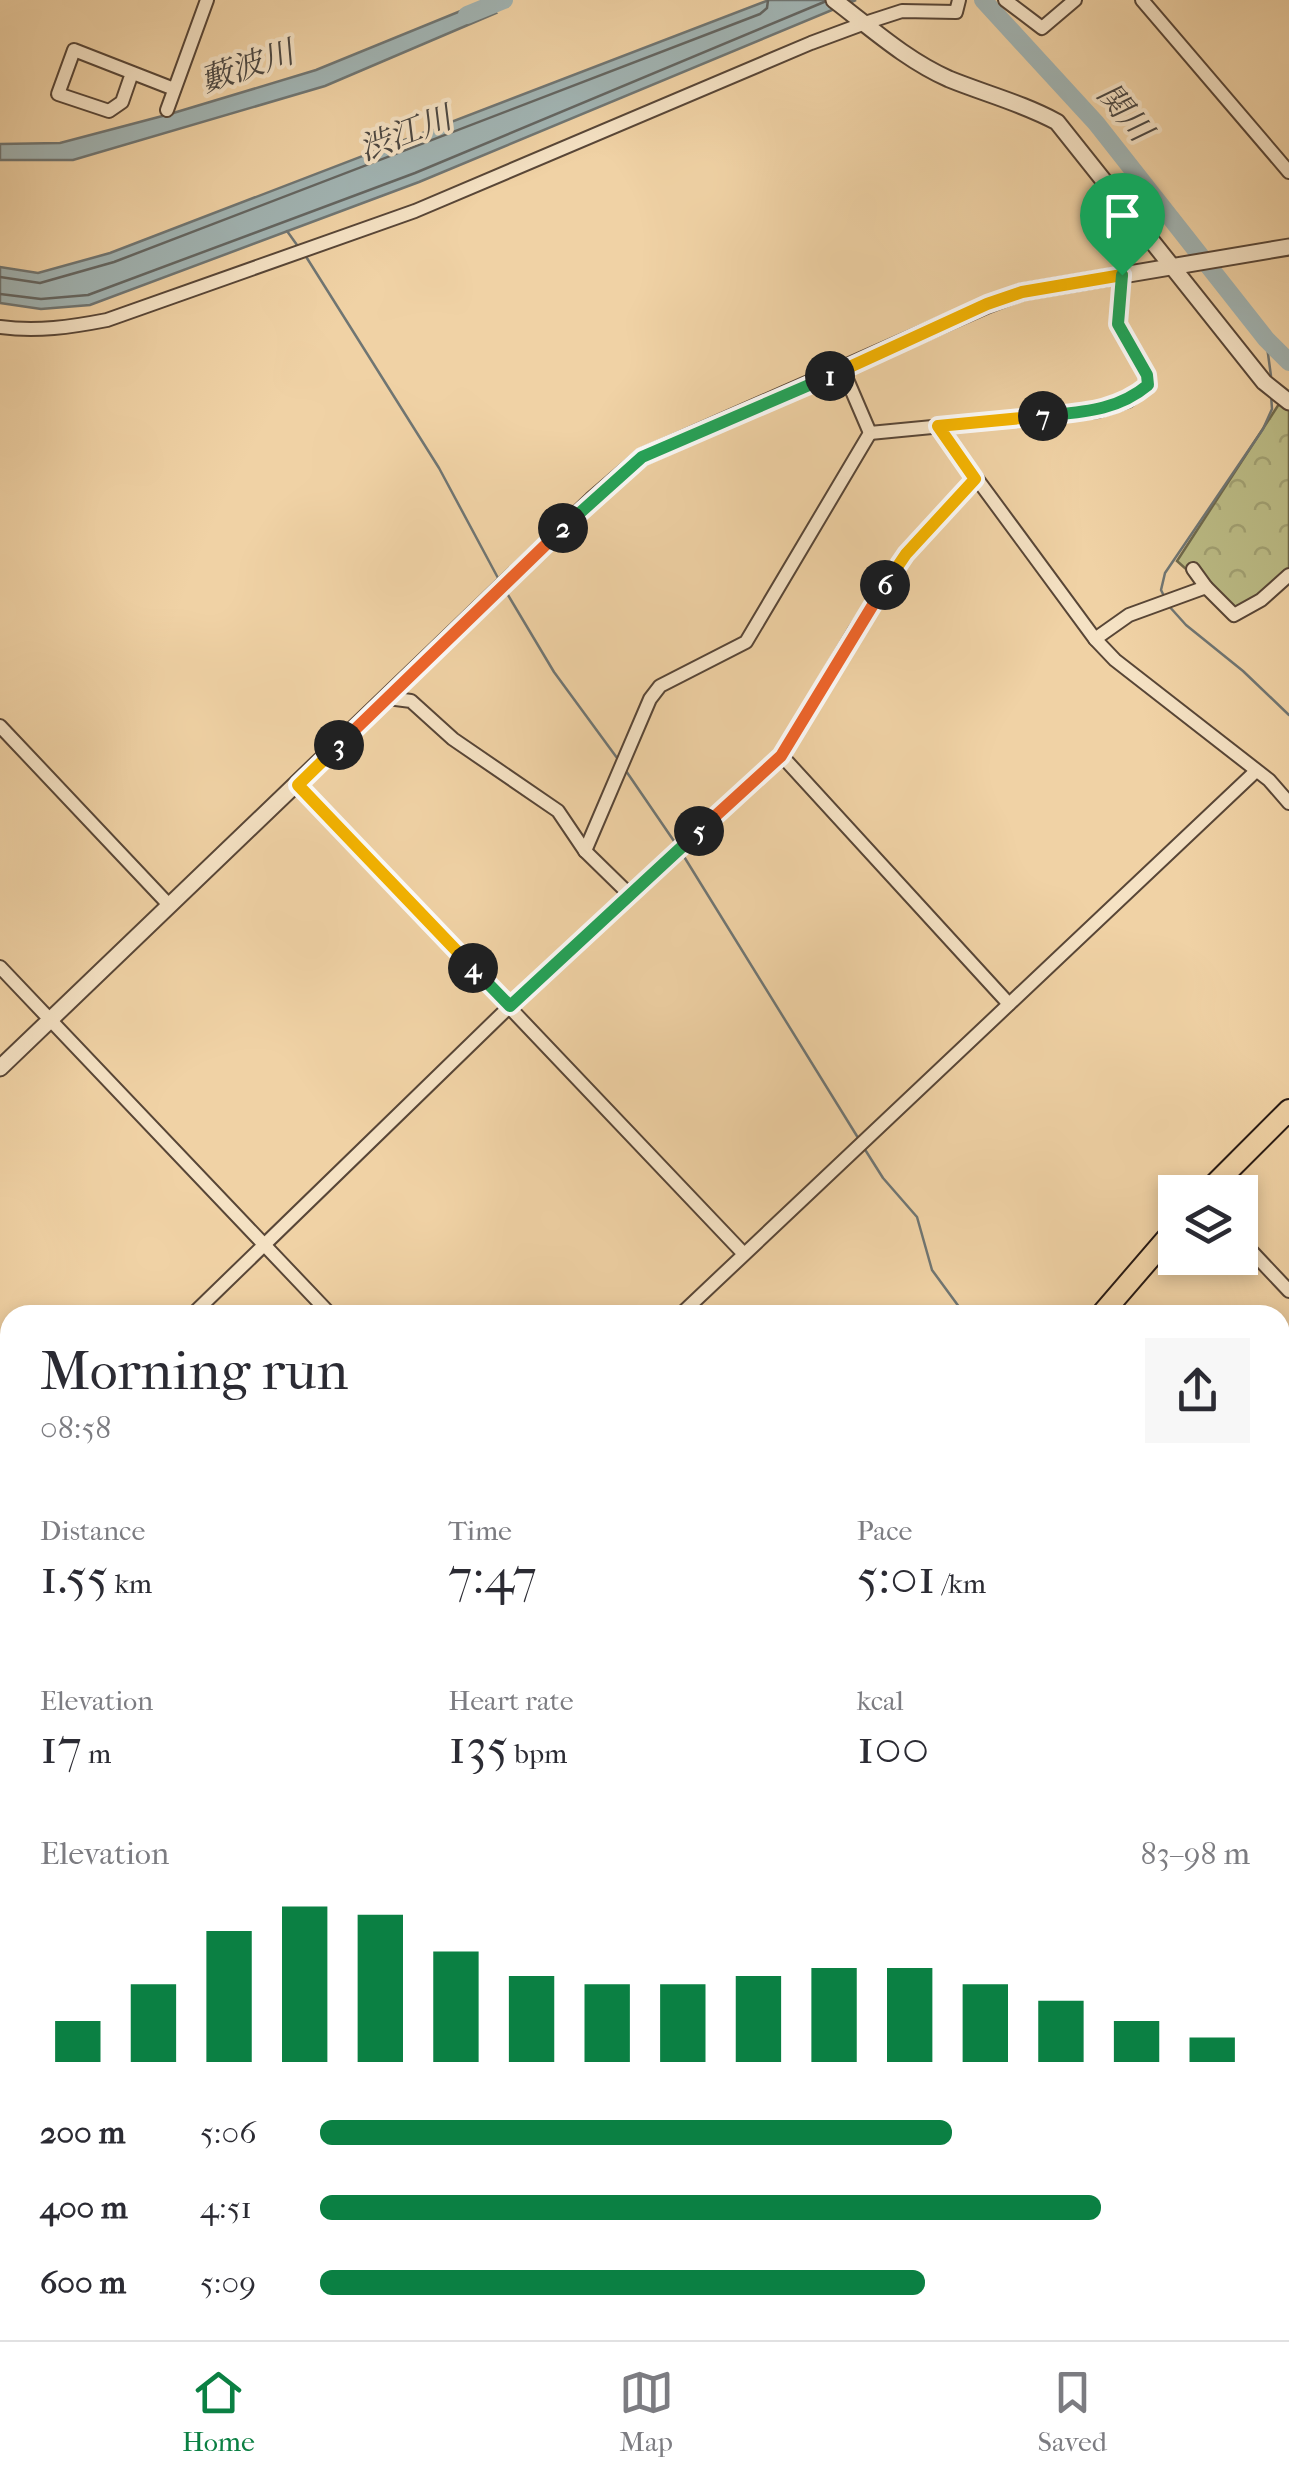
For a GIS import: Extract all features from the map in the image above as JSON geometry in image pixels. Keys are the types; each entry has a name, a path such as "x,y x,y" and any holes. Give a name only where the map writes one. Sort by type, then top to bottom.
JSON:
{"main road":[{"path":"1224,1175 1289,1110"},
{"path":"1110,1305 1158,1249"}],"street":[{"path":"167,110 207,0"},
{"path":"834,0 909,58 949,79 1025,104 1057,122 1264,382 1289,402"},
{"path":"1005,0 1042,28 1075,0"},
{"path":"1142,0 1289,172"},
{"path":"0,327 61,328 108,320 415,210 862,22 902,10 957,6"},
{"path":"132,73 122,102 108,111 58,94 74,50 174,89"},
{"path":"0,1068 592,500 642,457 1004,298 1289,247"},
{"path":"870,433 1098,410 1128,401 1148,385 1147,375 1118,324 1122,275"},
{"path":"842,370 870,433"},
{"path":"938,426 1115,660 1269,780 1289,803"},
{"path":"585,851 650,699 660,686 746,642 870,433"},
{"path":"202,1305 510,1006 781,756 854,632 906,554 975,479"},
{"path":"1192,568 1234,615 1260,600 1289,575"},
{"path":"1096,639 1129,615 1206,587"},
{"path":"388,698 411,701 452,739 558,811 585,851 630,894"},
{"path":"0,726 170,906"},
{"path":"781,756 1009,1004"},
{"path":"691,1305 1256,771"},
{"path":"298,785 744,1254"},
{"path":"0,966 322,1305"},
{"path":"1258,1257 1289,1291"},
{"path":"694,1302 697,1305"}],"green space":[{"path":"1279,404 1289,410 1289,574 1235,613 1177,561"}],"water":[{"path":"769,0 856,0 419,182 90,305 41,309 0,303 0,267 38,273 110,253"},
{"path":"485,1 496,13 325,86 73,160 0,160 0,144 60,143 170,114 316,70"}],"waterway":[{"name":"藪波川","path":"467,15 504,0"},
{"name":"関川","path":"983,0 1096,123 1266,339 1289,362"},
{"path":"287,231 297,245"},
{"path":"305,255 439,468 498,578"},
{"path":"1266,339 1271,376"},
{"path":"1165,598 1161,590 1165,573 1263,429 1272,409 1271,394"},
{"path":"505,590 554,672 620,762"},
{"path":"1168,605 1289,715"},
{"path":"624,768 676,844"},
{"path":"683,855 860,1141"},
{"path":"864,1148 883,1178 917,1217 932,1270 958,1305"}],"route":[{"path":"1122,275 1118,324 1147,375 1148,385 1128,401 1098,410 938,426 975,479 906,554 854,632 781,756 510,1006 298,785 592,500 642,457 987,304 1022,292 1122,275"}],"water label":[{"name":"渋江川","path":"405,133"}]}
